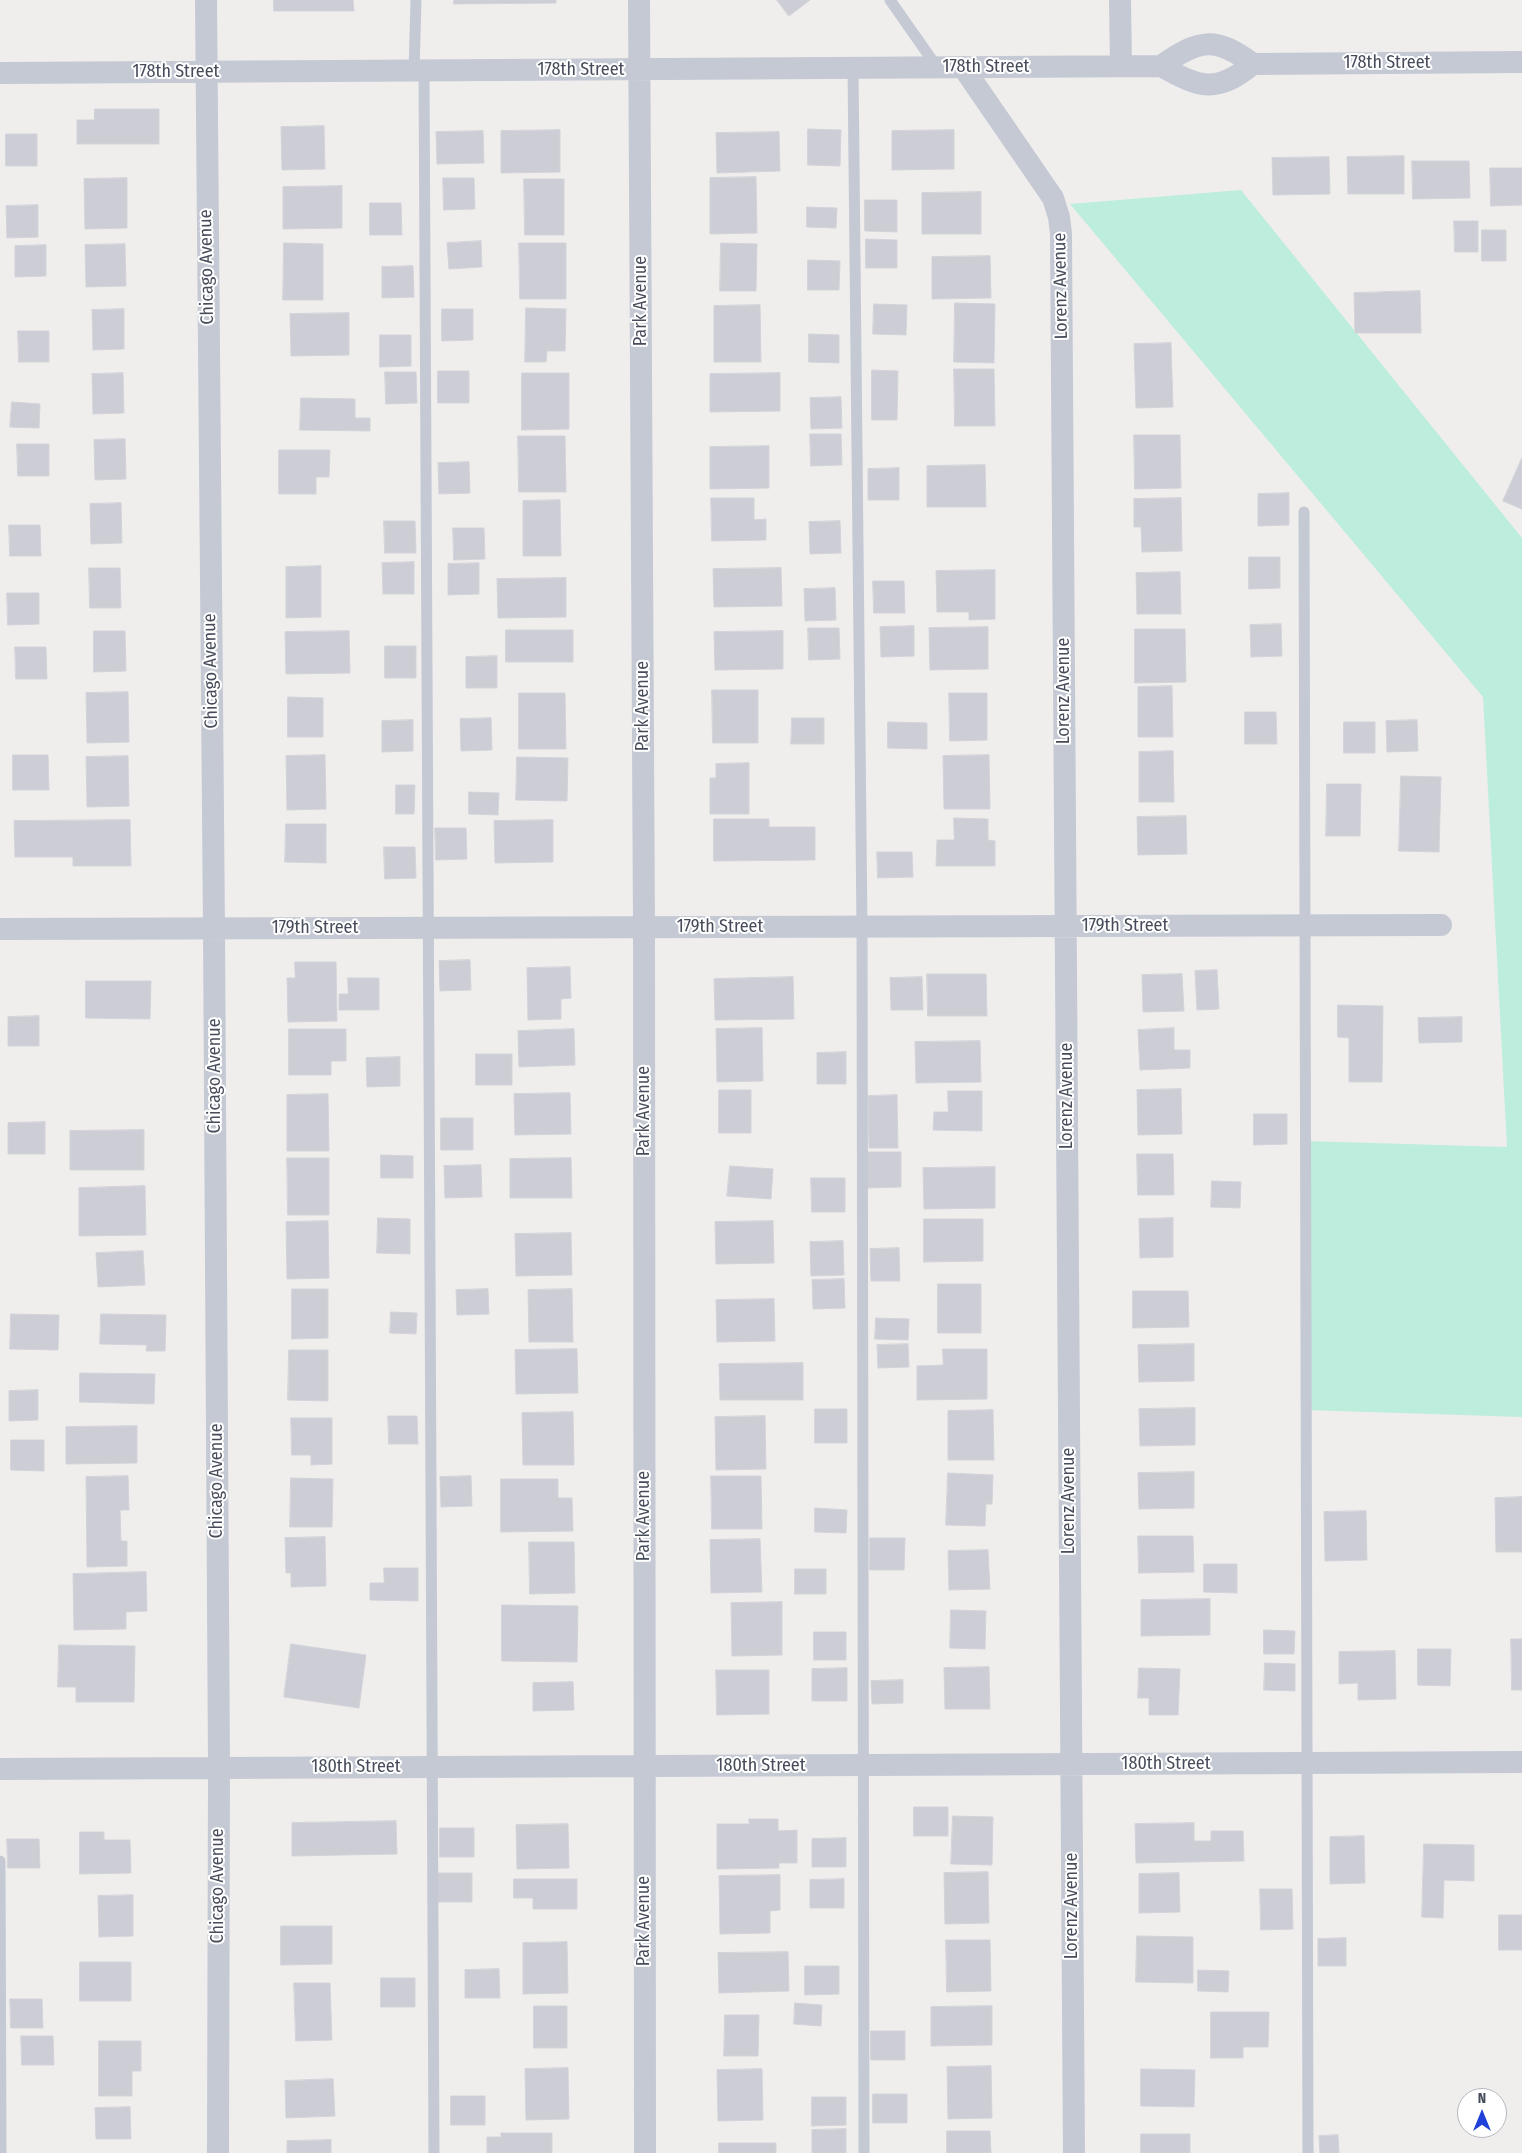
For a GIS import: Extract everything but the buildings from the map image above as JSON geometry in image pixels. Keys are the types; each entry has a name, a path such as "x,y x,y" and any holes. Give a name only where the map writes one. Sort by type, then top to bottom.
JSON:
{"street":[{"name":"Chicago Avenue","path":"206,0 205,72 214,929 219,1768 218,2153"},
{"name":"Park Avenue","path":"639,0 644,927 645,2153"},
{"path":"1120,0 1121,66"},
{"path":"1161,66 1188,49 1208,44 1219,44 1231,49 1253,64"},
{"name":"178th Street","path":"0,74 1161,66 1192,82 1210,85 1228,82 1253,64 1522,62"},
{"name":"Lorenz Avenue","path":"963,67 1053,198 1059,217 1061,234 1074,2153"},
{"name":"179th Street","path":"0,929 1441,925"},
{"name":"180th Street","path":"0,1769 1522,1762"}],"lane":[{"path":"416,0 419,71 429,928 434,2153"},
{"path":"890,0 937,67"},
{"path":"853,68 862,927 864,2153"},
{"path":"1304,512 1308,2153"},
{"path":"0,1862 1,2153"}],"green space":[{"path":"1241,190 1522,538 1522,1417 1306,1410 1305,1141 1507,1147 1483,697 1070,204"}]}
